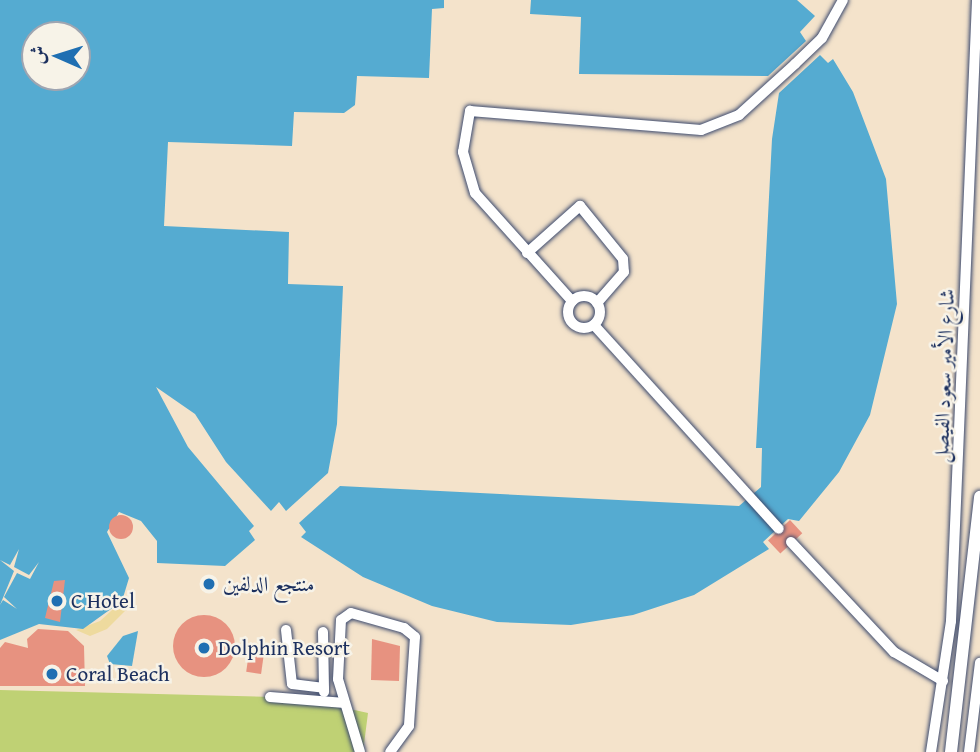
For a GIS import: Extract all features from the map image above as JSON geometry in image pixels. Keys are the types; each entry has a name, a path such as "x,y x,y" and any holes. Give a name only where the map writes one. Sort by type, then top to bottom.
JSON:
{"main road":[{"path":"952,748 980,497"}],"street":[{"path":"779,529 594,325 572,324 572,301 475,193 466,172 463,133 470,111 701,130 739,115 795,64 822,38 843,0"},
{"name":"شارع الأمير سعود الفيصل","path":"931,752 943,681 958,504 977,0"},
{"path":"527,253 580,206 623,259 624,272 597,303 594,325"},
{"path":"572,301 584,296 597,303"},
{"path":"791,542 894,652 943,681"},
{"path":"360,752 338,680 343,617 355,613 411,633 416,646 409,726 390,752"},
{"path":"286,630 288,678 297,686 324,688"},
{"path":"323,632 324,702"},
{"path":"968,752 979,687 980,663"},
{"path":"270,697 345,703"}],"green space":[{"path":"0,690 350,699 350,709 368,713 363,752 0,752"}],"sand":[{"path":"122,601 127,609 107,629 90,636 76,630 100,621"}],"water":[{"path":"0,0 444,0 444,8 432,9 429,78 357,76 355,105 344,113 294,112 292,146 168,142 164,226 289,232 288,284 343,286 337,424 328,473 286,511 279,502 271,511 226,462 195,414 156,387 188,447 254,526 249,531 255,540 225,566 157,563 157,541 141,521 119,512 107,532 129,578 122,601 83,629 39,624 0,640"},
{"path":"531,0 797,0 815,16 800,32 806,41 768,76 579,74 581,17 530,14"},
{"path":"820,55 828,63 833,59 853,92 886,179 897,304 870,415 839,472 799,521 788,519 763,542 769,549 694,595 633,615 571,625 497,622 432,606 363,577 301,537 306,532 299,523 340,486 739,506 761,487 762,448 756,448 772,139 779,93"},
{"path":"138,631 132,666 110,664 107,656 123,636"}],"pier":[{"path":"19,549 14,567 29,575 39,562 30,579 17,573 4,597 17,609 3,600 0,605 14,571 0,560 10,565"}],"building":[{"path":"116,515 126,515 133,522 133,532 126,539 116,539 109,532 109,522"},
{"path":"790,520 802,533 780,554 768,540"},
{"name":"C Hotel","path":"65,580 60,622 45,618 54,581"},
{"name":"Dolphin Resort","path":"198,615 210,615 226,624 233,634 233,658 226,668 210,677 198,677 187,672 178,663 173,652 173,640 178,629 187,620"},
{"path":"38,629 68,631 84,646 85,686 0,686 0,648 5,642 28,648 27,639"},
{"path":"372,639 400,646 399,681 371,680"},
{"path":"249,652 264,654 261,674 246,672"}],"place":[{"name":"منتجع الدلفين","path":"209,584"},
{"name":"C Hotel","path":"57,601"},
{"name":"Dolphin Resort","path":"204,648"},
{"name":"Coral Beach","path":"52,674"}]}
